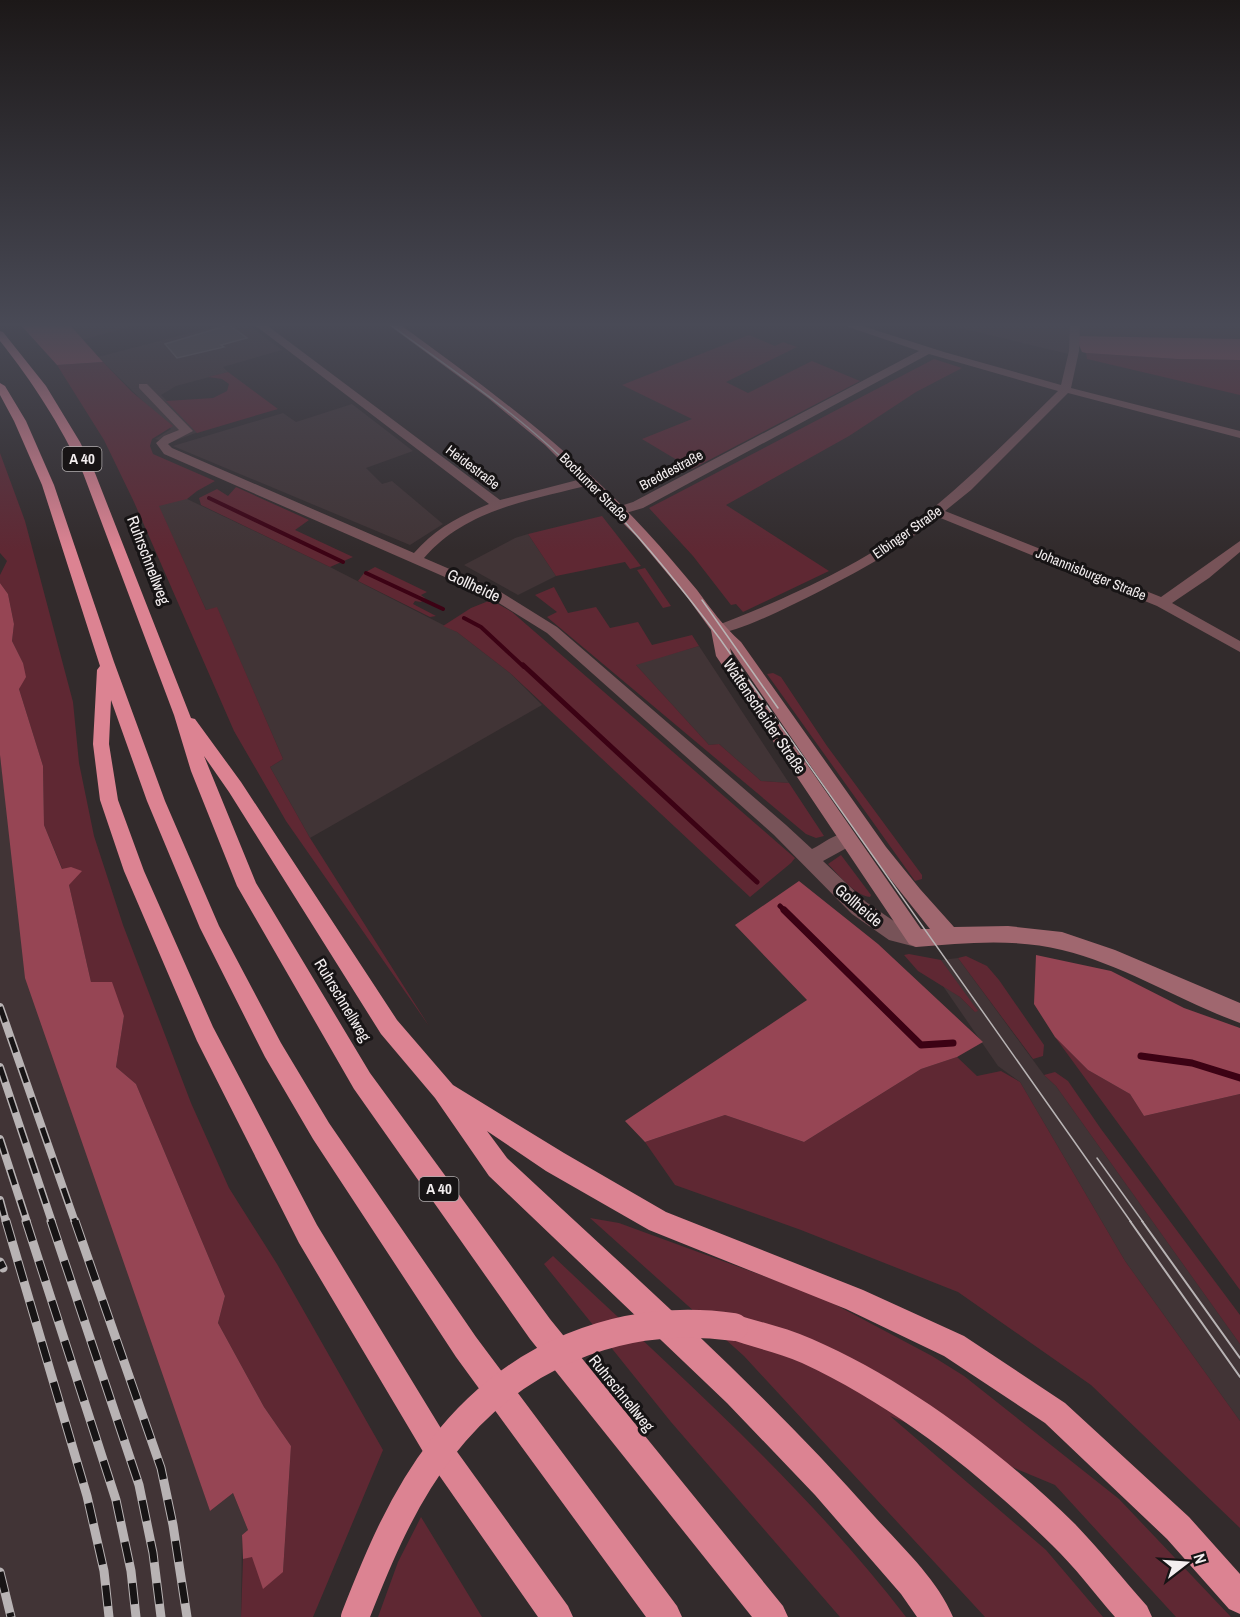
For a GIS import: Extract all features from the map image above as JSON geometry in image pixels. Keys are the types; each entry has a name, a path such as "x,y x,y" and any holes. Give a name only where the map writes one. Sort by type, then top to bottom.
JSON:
{"highway":[{"name":"A 40","path":"7,398 20,421 48,485 106,662 156,801 210,928 273,1050 321,1131 466,1347 666,1617"},
{"name":"Ruhrschnellweg","path":"49,398 84,462 182,715 200,771 247,886 362,1081 540,1329 772,1617"},
{"path":"106,662 101,744 109,800 134,871 205,1034 308,1234 429,1435 556,1616"},
{"path":"182,715 206,744 235,787 389,1027 443,1090 498,1167 737,1393 826,1484 912,1583 937,1617"},
{"path":"443,1090 555,1162 658,1221 854,1299 954,1346 1055,1413 1178,1528 1240,1598"},
{"path":"355,1617 374,1566 398,1515 427,1470 460,1426 486,1402 543,1361 573,1346 638,1326 703,1322 734,1327 805,1350 853,1374 929,1422 988,1467 1064,1535 1136,1617"}],"main road":[{"name":"Bochumer Straße","path":"494,398 549,442 619,511 669,566 718,630"},
{"name":"Wattenscheider Straße","path":"718,630 723,656 916,938"},
{"name":"Wattenscheider Straße","path":"718,630 736,645 819,771 891,868 925,912 950,936"},
{"path":"916,938 1004,934 1062,941 1104,954 1240,1013"}],"street":[{"name":"Gollheide","path":"155,398 187,431 168,438 162,443 168,451 515,604 552,630 780,830 850,901 896,934 916,938"},
{"name":"Heidestraße","path":"357,398 498,505"},
{"name":"Breddestraße","path":"619,511 638,505 838,398"},
{"name":"Elbinger Straße","path":"718,630 758,615 842,574 910,533 984,472 1057,398"},
{"path":"1098,398 1240,435"},
{"path":"416,559 424,547 465,519 498,505 589,481"},
{"name":"Johannisburger Straße","path":"936,513 1162,603 1240,647"},
{"path":"1162,603 1204,575 1240,545"},
{"path":"810,859 847,839"}],"shaded area":[{"path":"78,398 140,398 173,426 152,439 150,446 153,454 215,481 187,499 159,506 206,610 217,607 283,759 270,767 310,838 429,1026 286,821 234,731 134,502 104,440"},
{"path":"140,398 164,398 198,432 169,443 155,439 171,429"},
{"path":"264,398 278,409 197,433 166,401"},
{"path":"650,398 827,398 692,469 642,439 692,419"},
{"path":"859,398 906,398 849,436 726,505 829,571 743,612 736,604 731,605 693,556 649,508"},
{"path":"352,404 413,451 366,468 382,484 392,481 443,524 410,545 173,446 283,413 296,422"},
{"path":"0,453 25,521 73,702 79,763 94,836 123,925 191,1103 229,1188 277,1264 383,1450 313,1617 241,1617 243,1559 252,1556 283,1572 291,1446 264,1407 218,1323 225,1296 136,1084 116,1067 124,1016 91,982 69,885 44,825 43,766 19,689 23,663 12,641 14,624 8,594 0,583 0,575 7,561 0,553"},
{"path":"236,487 309,520 295,530 353,557 330,567 201,505 199,498 217,489 228,496"},
{"path":"185,498 330,567 457,632 510,673 542,705 310,838 270,767 283,759 217,608 206,610 157,503"},
{"path":"602,516 641,566 630,569 625,562 556,576 528,534"},
{"path":"528,534 556,576 518,595 464,565 515,538"},
{"path":"375,567 427,592 421,595 425,598 421,602 415,601 413,604 436,616 430,617 358,581 364,573"},
{"path":"645,568 671,606 663,608 637,570"},
{"path":"0,583 8,594 14,624 12,641 23,663 26,677 19,689 43,766 44,825 62,869 71,867 82,871 69,885 91,982 112,982 124,1016 116,1067 136,1084 225,1296 218,1323 264,1407 291,1446 283,1572 263,1589 252,1557 243,1559 242,1535 248,1530 233,1493 210,1511 25,978 0,755"},
{"path":"554,587 568,613 596,607 610,628 638,622 652,645 692,635 699,646 636,665 709,745 719,744 761,781 789,783 824,836 816,838 806,834 547,617 557,612 535,595"},
{"path":"491,600 512,612 795,858 791,863 750,897 510,673 457,632 443,626 471,608"},
{"path":"699,646 789,783 761,781 719,744 709,745 635,664"},
{"path":"773,673 781,677 827,746 922,875 922,879 915,881 767,674"},
{"path":"0,755 10,833 169,1388 210,1511 233,1493 248,1530 242,1535 241,1617 0,1617"},
{"path":"841,855 871,895 870,897 858,893 828,864"},
{"path":"799,881 878,944 983,1042 957,1057 921,1069 804,1142 725,1115 645,1142 625,1121 807,1000 735,925"},
{"path":"904,955 941,960 978,1011 975,1012 960,997 918,971"},
{"path":"1036,955 1111,971 1184,1008 1240,1028 1240,1094 1144,1116 1130,1094 1088,1070 1055,1037 1034,1004"},
{"path":"966,956 987,966 999,980 1044,1045 1043,1056 1033,1059 958,958"},
{"path":"958,958 1044,1075 1056,1086 1240,1344 1240,1421 1125,1261 1020,1082 998,1066 943,986 960,997 975,1012 941,960"},
{"path":"1055,1037 1088,1070 1130,1094 1144,1116 1240,1094 1240,1290"},
{"path":"957,1057 977,1076 1001,1071 1020,1082 1125,1261 1240,1421 1240,1528 1091,1385 958,1292 801,1230 675,1185 645,1142 725,1115 804,1142 921,1069"},
{"path":"1055,1072 1068,1081 1101,1129 1240,1315 1240,1344 1056,1086 1044,1075"},
{"path":"590,1218 619,1223 821,1297 932,1356 964,1376 1119,1499 1231,1617 1176,1617 1055,1485 890,1416 1046,1550 1103,1617 985,1617 744,1356"},
{"path":"553,1256 781,1474 825,1520 906,1617 840,1617 671,1422 544,1264"},
{"path":"421,1517 482,1617 378,1617 398,1562"}],"waterway":[{"path":"209,498 343,562"},
{"path":"366,573 443,609"},
{"path":"464,618 481,627 524,667"},
{"path":"523,665 757,882"},
{"path":"780,906 784,910"},
{"path":"784,910 921,1045 953,1043"},
{"path":"1141,1056 1192,1063 1240,1078"}],"tram line":[{"path":"492,398 529,428 595,490 680,587 720,639 1131,1222"},
{"path":"702,600 778,708"},
{"path":"1097,1158 1143,1222"},
{"path":"1130,1221 1240,1377"},
{"path":"1142,1221 1240,1358"}],"railway":[{"path":"0,1007 75,1222"},
{"path":"0,1067 52,1222"},
{"path":"0,1139 27,1222"},
{"path":"0,1200 6,1222"},
{"path":"6,1221 87,1496 104,1571 109,1617"},
{"path":"26,1221 116,1500 131,1571 136,1617"},
{"path":"51,1221 139,1485 153,1553 161,1617"},
{"path":"75,1221 161,1468 173,1525 187,1617"},
{"path":"0,1262 3,1268"},
{"path":"0,1572 11,1617"}]}
